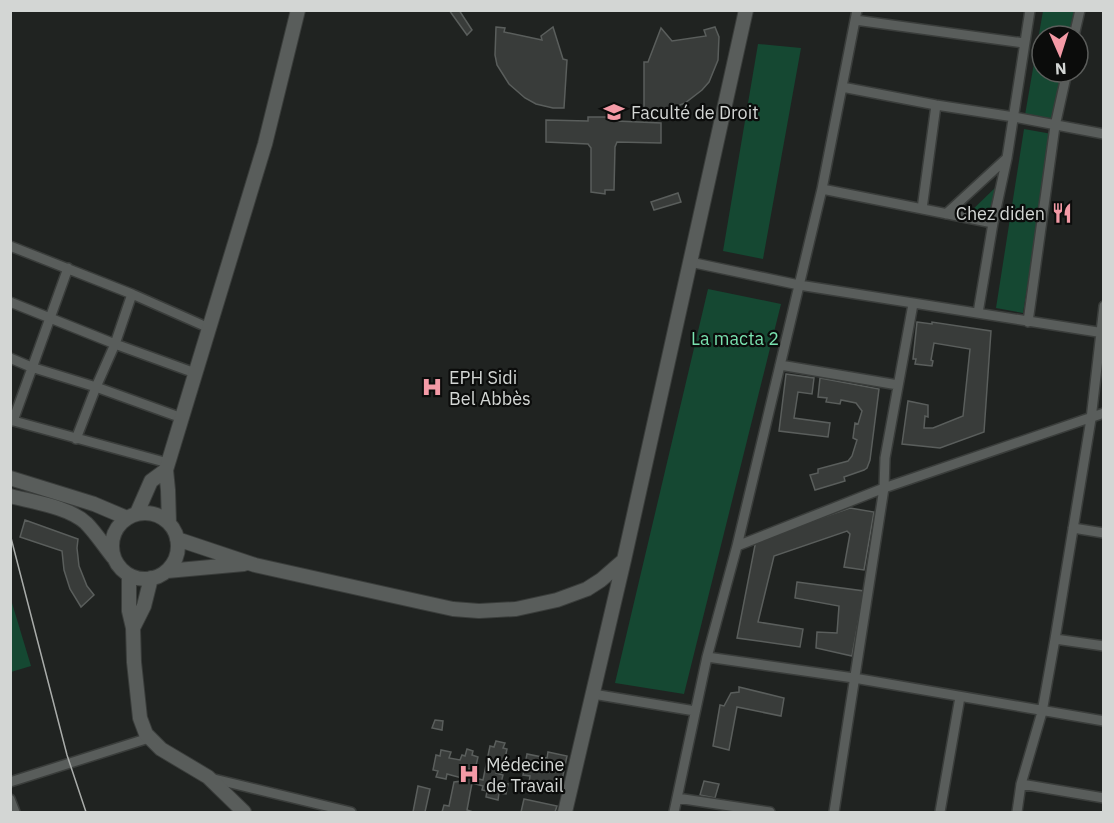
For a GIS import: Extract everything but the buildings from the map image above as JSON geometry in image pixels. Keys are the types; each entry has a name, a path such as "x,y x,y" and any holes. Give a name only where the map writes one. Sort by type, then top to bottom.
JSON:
{"main road":[{"path":"167,571 176,556 177,539 169,523 167,467 265,144 298,10"},
{"path":"565,813 624,560 746,10"},
{"path":"167,467 151,481 132,515 119,525 113,535 111,546 117,565 136,578 151,578 167,571 213,565 255,565"},
{"path":"10,478 132,515 154,514 169,523"},
{"path":"10,496 66,511 78,517 87,524 114,557"},
{"path":"177,539 255,565 453,609 498,611 535,606 578,592 601,580 624,560"},
{"path":"129,575 129,611 133,628 134,662 141,718 149,738 161,749 208,777 244,813"},
{"path":"133,628 144,606 151,578"}],"street":[{"path":"978,313 993,223 1007,158 1030,10"},
{"path":"674,813 707,657 737,546 822,189 856,15 1024,43"},
{"path":"1028,322 1055,126 1064,84"},
{"path":"842,87 1104,134"},
{"path":"922,209 936,105"},
{"path":"946,214 1007,158"},
{"path":"822,189 993,223"},
{"path":"10,246 132,294 209,328"},
{"path":"690,262 799,285 1101,332"},
{"path":"68,268 12,421 167,467"},
{"path":"76,439 115,344 132,294"},
{"path":"10,302 195,373"},
{"path":"834,813 884,488 885,458 913,304"},
{"path":"1017,813 1021,784 1042,712 1055,639 1091,419 1104,306"},
{"path":"10,358 31,368 96,387 182,418"},
{"path":"780,365 898,385"},
{"path":"737,546 884,488 1104,413"},
{"path":"1073,528 1104,533"},
{"path":"1055,639 1104,646"},
{"path":"707,657 854,678 1104,722"},
{"path":"593,694 695,711"},
{"path":"940,813 960,697"},
{"path":"10,782 149,738"},
{"path":"208,777 351,813"},
{"path":"1021,784 1104,798"},
{"path":"677,798 770,813"},
{"path":"10,799 15,813"}],"green space":[{"path":"1043,11 1074,11 1072,24 1041,24"},
{"path":"758,44 801,48 763,259 723,251"},
{"path":"1030,84 1062,84 1055,120 1025,115"},
{"path":"1024,129 1052,134 1023,313 996,308"},
{"path":"997,186 993,219 968,214"},
{"name":"La macta 2","path":"708,289 781,304 684,694 615,683"},
{"path":"11,603 31,666 11,672"}],"tram line":[{"path":"10,534 67,755 86,812"}],"place":[{"name":"Faculté de Droit","path":"614,112"},
{"name":"Chez diden","path":"1062,213"},
{"name":"EPH Sidi Bel Abbès","path":"432,387"},
{"name":"Médecine de Travail","path":"469,774"}]}
